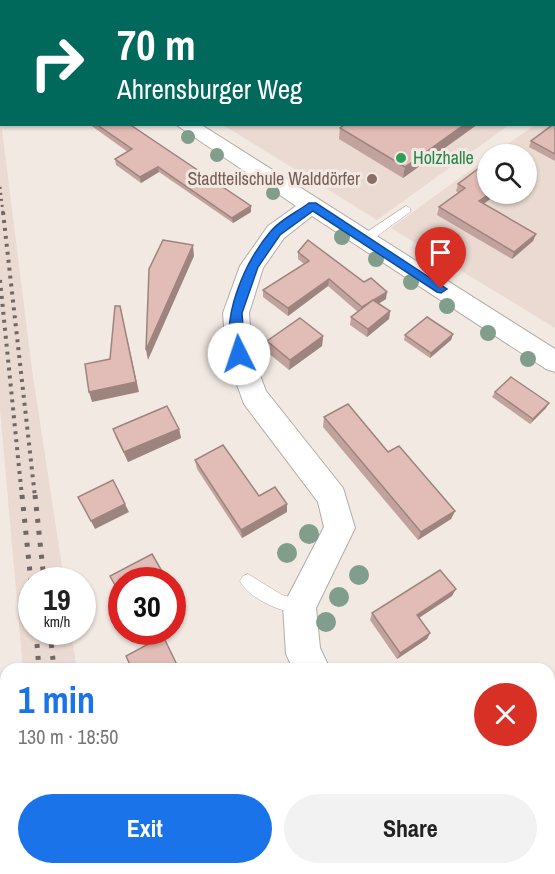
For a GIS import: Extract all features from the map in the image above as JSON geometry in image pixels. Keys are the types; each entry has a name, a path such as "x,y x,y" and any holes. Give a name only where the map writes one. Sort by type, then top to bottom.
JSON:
{"street":[{"path":"188,126 555,362"},
{"path":"309,663 303,654 299,606 340,528 332,497 254,396 239,354 236,313 252,266 276,232 312,206"}],"lane":[{"path":"365,239 406,210"},
{"path":"248,581 271,599 285,606 299,606"}],"shaded area":[{"path":"0,126 32,370 62,567 18,567 18,612 0,409"},
{"name":"Stadtteilschule Walddörfer","path":"225,126 508,126 483,144 477,144 477,148 377,220"},
{"path":"534,126 555,126 555,328 391,228 477,165 477,204 537,204 537,144 507,144"},
{"path":"21,645 73,645 76,663 22,663"}],"building":[{"path":"99,126 132,126 251,206 232,218 158,167 140,177 115,159 132,149"},
{"name":"Holzhalle","path":"342,126 462,126 405,167 340,128"},
{"path":"551,126 555,126 555,154 531,141"},
{"path":"477,170 477,204 484,204 536,234 514,252 439,207 465,188 458,184"},
{"path":"163,240 193,245 146,350 149,269"},
{"path":"308,240 364,282 371,278 387,292 362,307 329,279 288,308 263,290 309,261 298,252"},
{"path":"373,300 390,311 368,329 351,317"},
{"path":"115,306 120,306 136,382 89,392 85,364 110,359"},
{"path":"427,317 453,334 431,353 405,335"},
{"path":"300,318 323,336 290,360 267,341"},
{"path":"511,377 549,403 533,419 495,392"},
{"path":"348,404 388,452 399,446 455,511 421,532 324,417"},
{"path":"167,406 179,429 124,452 113,429"},
{"path":"223,445 259,496 275,487 287,504 241,530 195,460"},
{"path":"113,480 125,504 91,521 78,497"},
{"path":"152,554 160,567 127,567"},
{"path":"440,570 456,589 417,615 430,633 400,653 372,613"},
{"path":"146,645 167,645 176,663 129,663 126,656"}],"railway":[{"path":"0,187 3,213"},
{"path":"3,212 35,497"},
{"path":"0,280 22,497"},
{"path":"22,495 29,567"},
{"path":"35,495 43,567"},
{"path":"37,645 39,663"},
{"path":"51,645 53,663"}],"place":[{"name":"Holzhalle","path":"401,158"},
{"name":"Stadtteilschule Walddörfer","path":"372,179"}],"route":[{"path":"239,354 236,313 252,266 276,232 312,206 441,289"}]}
